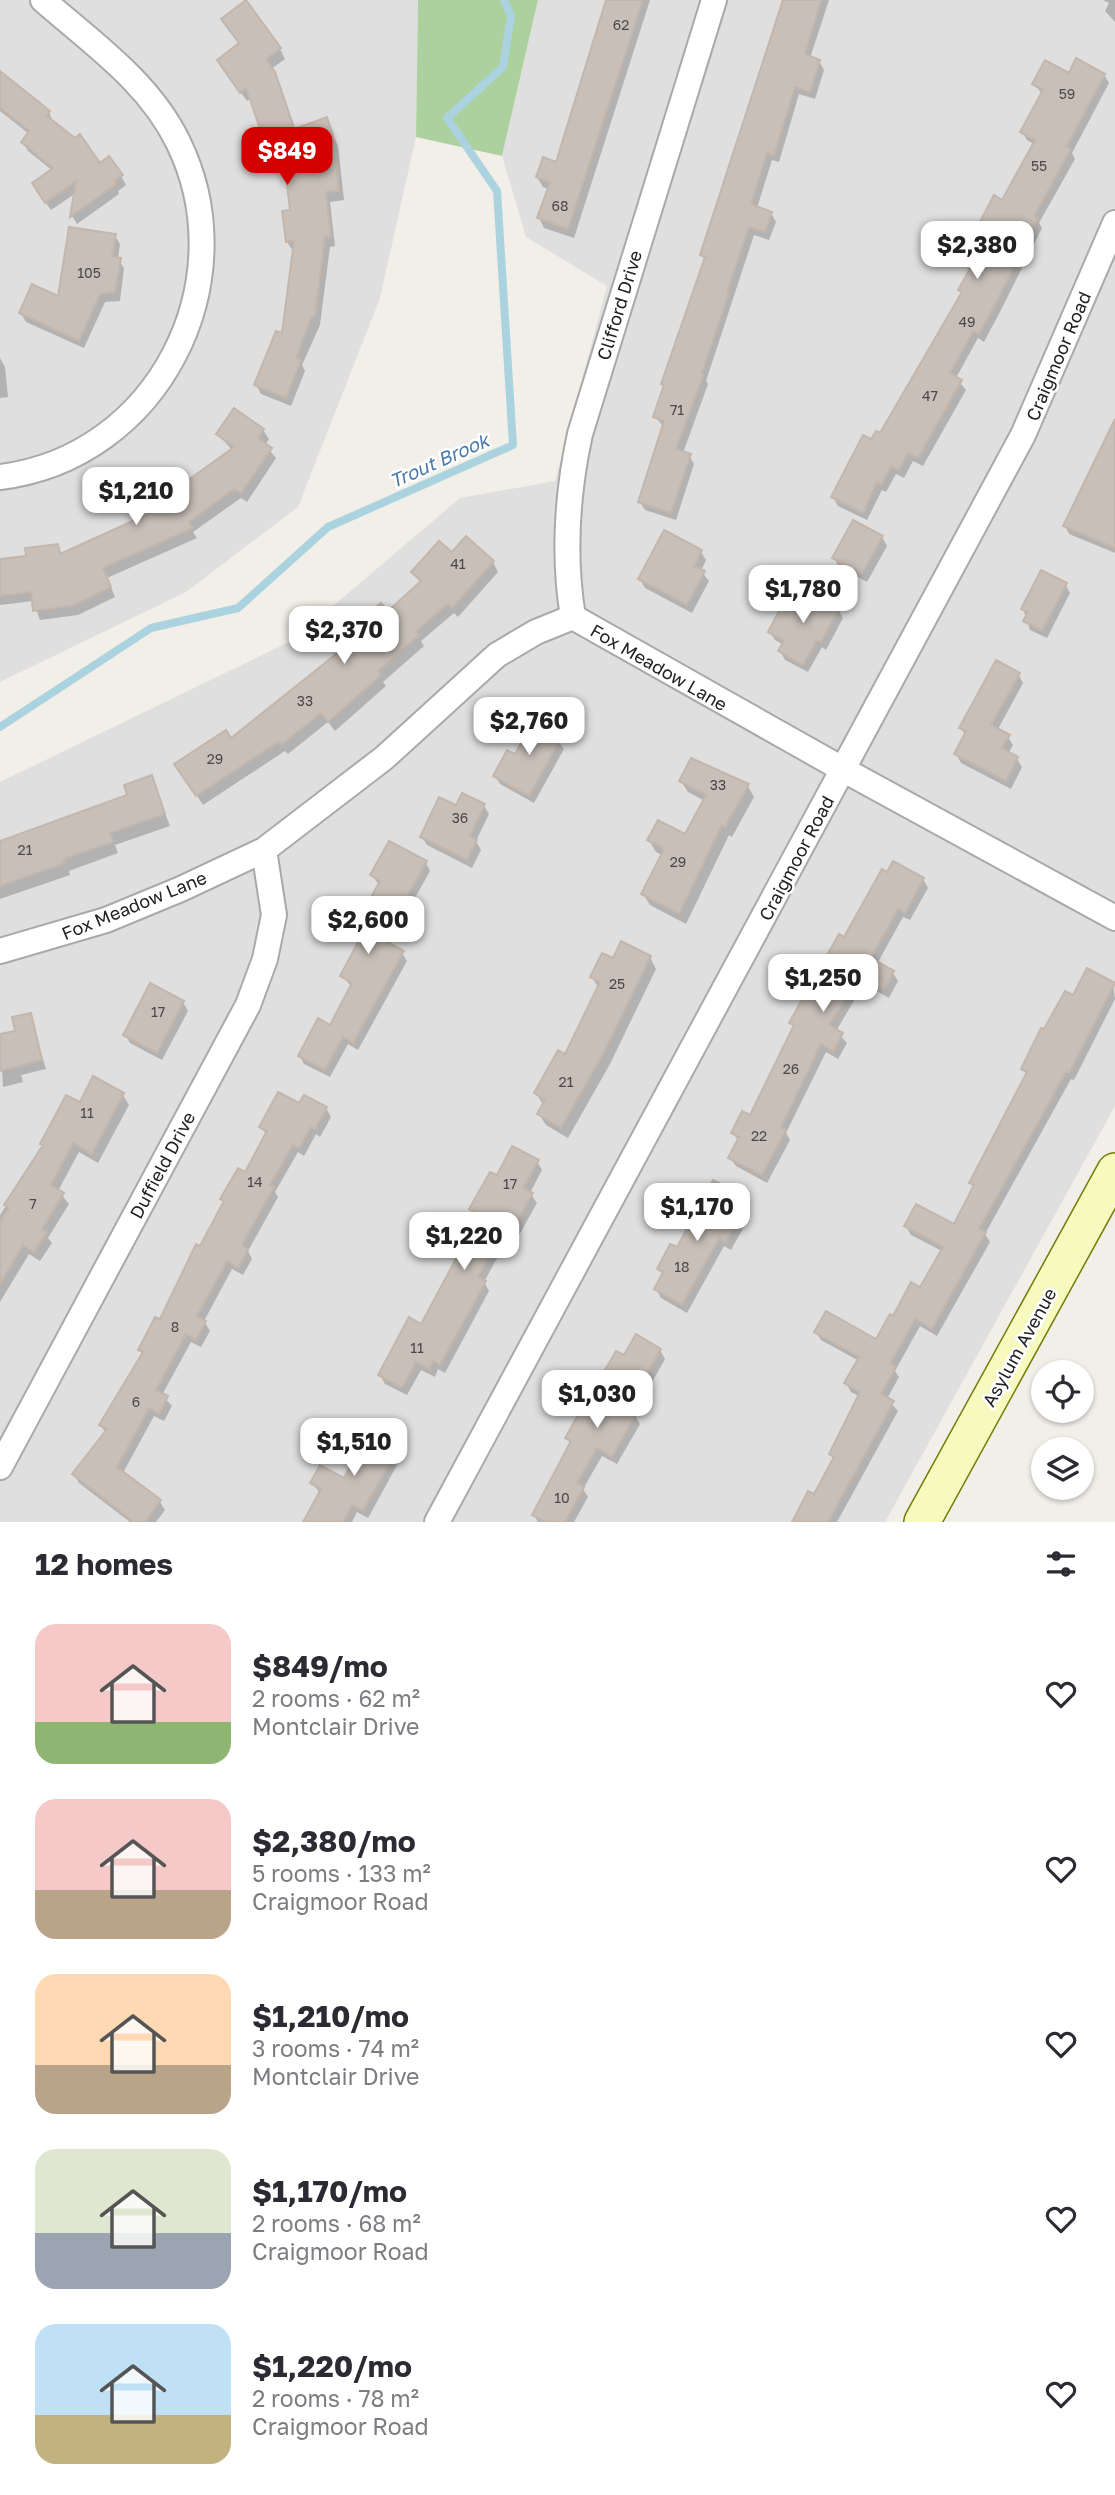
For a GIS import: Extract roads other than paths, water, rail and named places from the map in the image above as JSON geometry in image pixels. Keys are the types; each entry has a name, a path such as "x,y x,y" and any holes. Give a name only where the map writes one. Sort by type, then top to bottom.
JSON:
{"main road":[{"name":"Asylum Avenue","path":"922,1522 1115,1171"}],"street":[{"path":"0,477 71,454 110,431 133,412 163,376 176,352 195,303 201,276 202,220 198,195 177,140 153,101 136,81 44,0"},
{"name":"Clifford Drive","path":"573,617 568,584 568,514 571,476 580,434 713,0"},
{"name":"Craigmoor Road","path":"437,1522 1023,435 1115,223"},
{"name":"Fox Meadow Lane","path":"0,951 106,920 264,850 384,758 497,655 536,632 573,617 844,770 1115,918"},
{"name":"Duffield Drive","path":"0,1467 248,1005 265,959 274,915 264,850"}],"waterway":[{"name":"Trout Brook","path":"0,727 151,628 238,608 328,527 513,445 497,191 447,118 503,67 511,16 504,0"}]}
